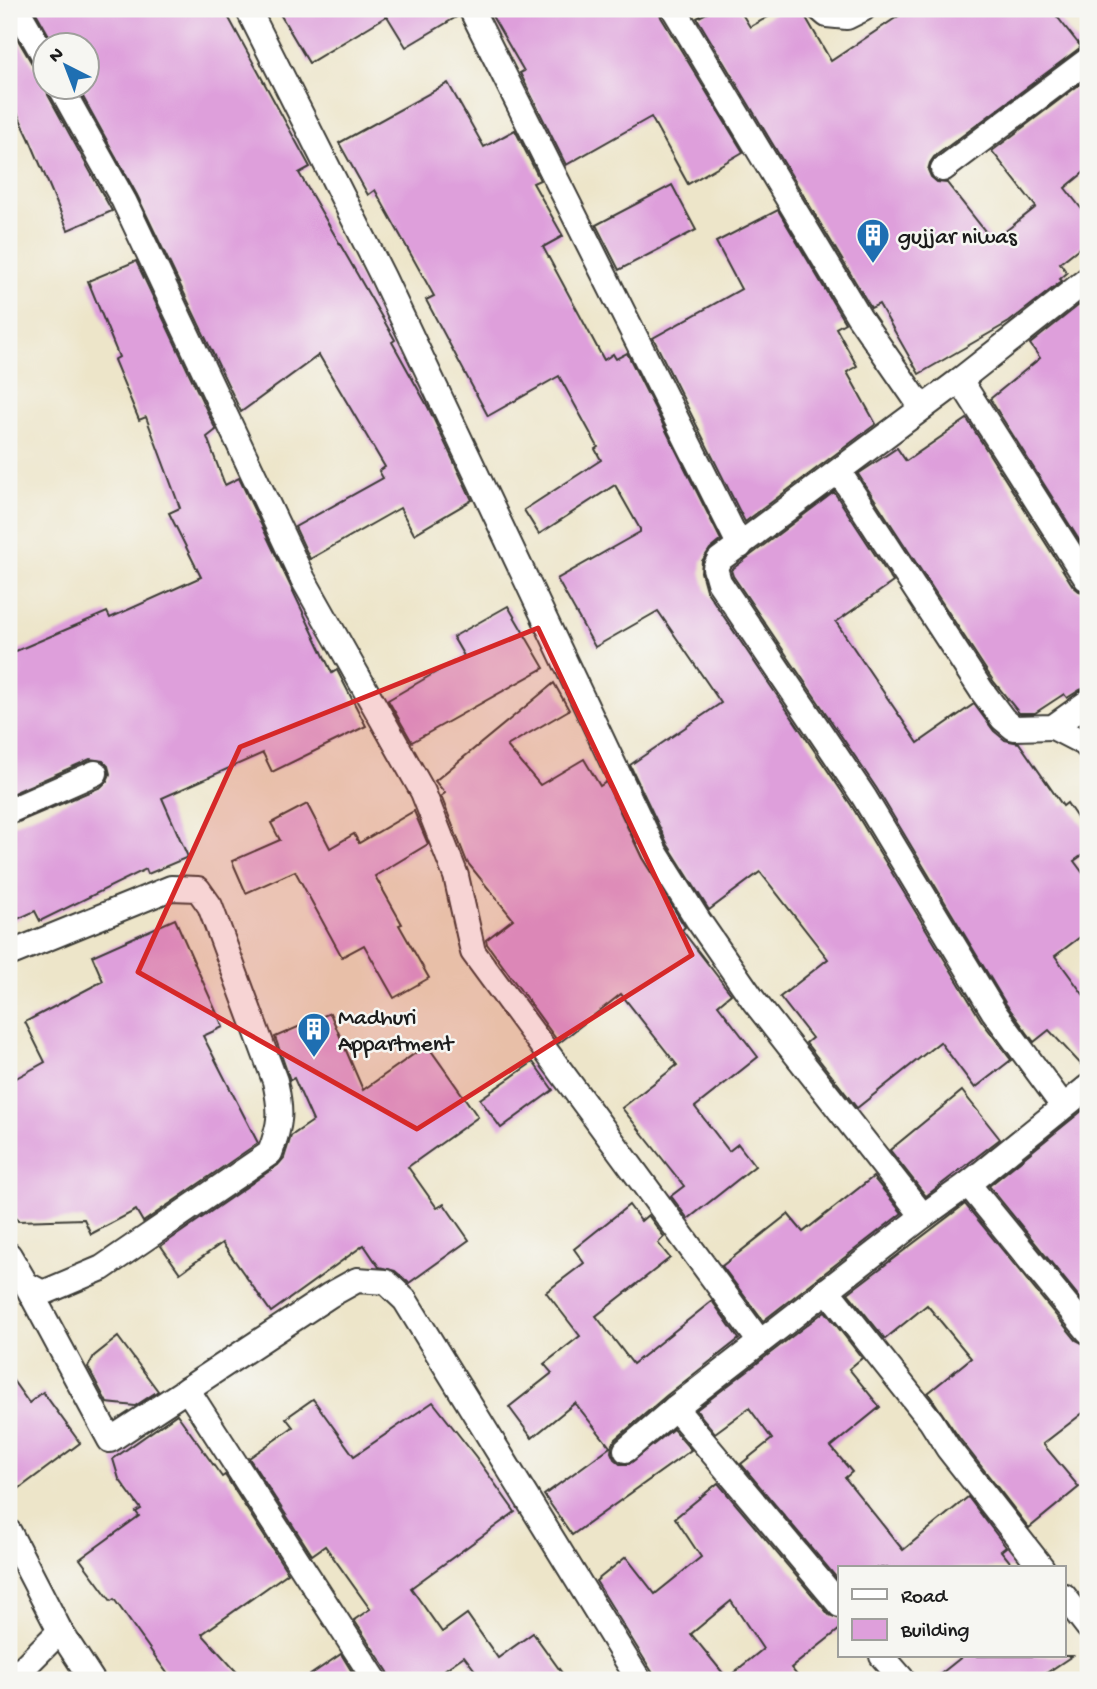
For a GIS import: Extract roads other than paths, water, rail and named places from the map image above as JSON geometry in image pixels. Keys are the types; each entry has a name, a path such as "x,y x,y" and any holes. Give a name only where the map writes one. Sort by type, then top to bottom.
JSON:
{"street":[{"path":"17,9 32,35"},
{"path":"248,9 389,289 655,852 754,1001 923,1216"},
{"path":"471,9 740,546"},
{"path":"674,9 859,317 922,408"},
{"path":"820,9 827,16 847,17 863,9"},
{"path":"943,169 1088,60"},
{"path":"69,102 124,201 303,579 424,792 456,876 473,952 760,1342"},
{"path":"1063,1106 994,1012 864,797 719,582 715,568 719,560 960,380 1088,279"},
{"path":"960,380 1086,578 1088,576"},
{"path":"839,472 1003,719 1014,728 1053,727 1088,747"},
{"path":"1053,727 1088,702"},
{"path":"9,811 95,773"},
{"path":"9,954 171,888 198,889 210,906 275,1081 279,1099 280,1127 270,1153 102,1268 43,1293 26,1284"},
{"path":"626,1450 675,1408 968,1184 1088,1087"},
{"path":"968,1184 1088,1331"},
{"path":"9,1255 110,1440 330,1295 357,1280 386,1282 411,1311 639,1680"},
{"path":"827,1290 931,1421 948,1448 1040,1566"},
{"path":"187,1389 376,1680"},
{"path":"675,1408 838,1603"},
{"path":"9,1532 60,1630 92,1680"},
{"path":"1066,1598 1088,1626"},
{"path":"11,1680 60,1630"},
{"path":"885,1658 903,1680"}],"place":[{"name":"gujjar niwas","path":"873,265"},
{"name":"Madhuri Appartment","path":"314,1059"}]}
